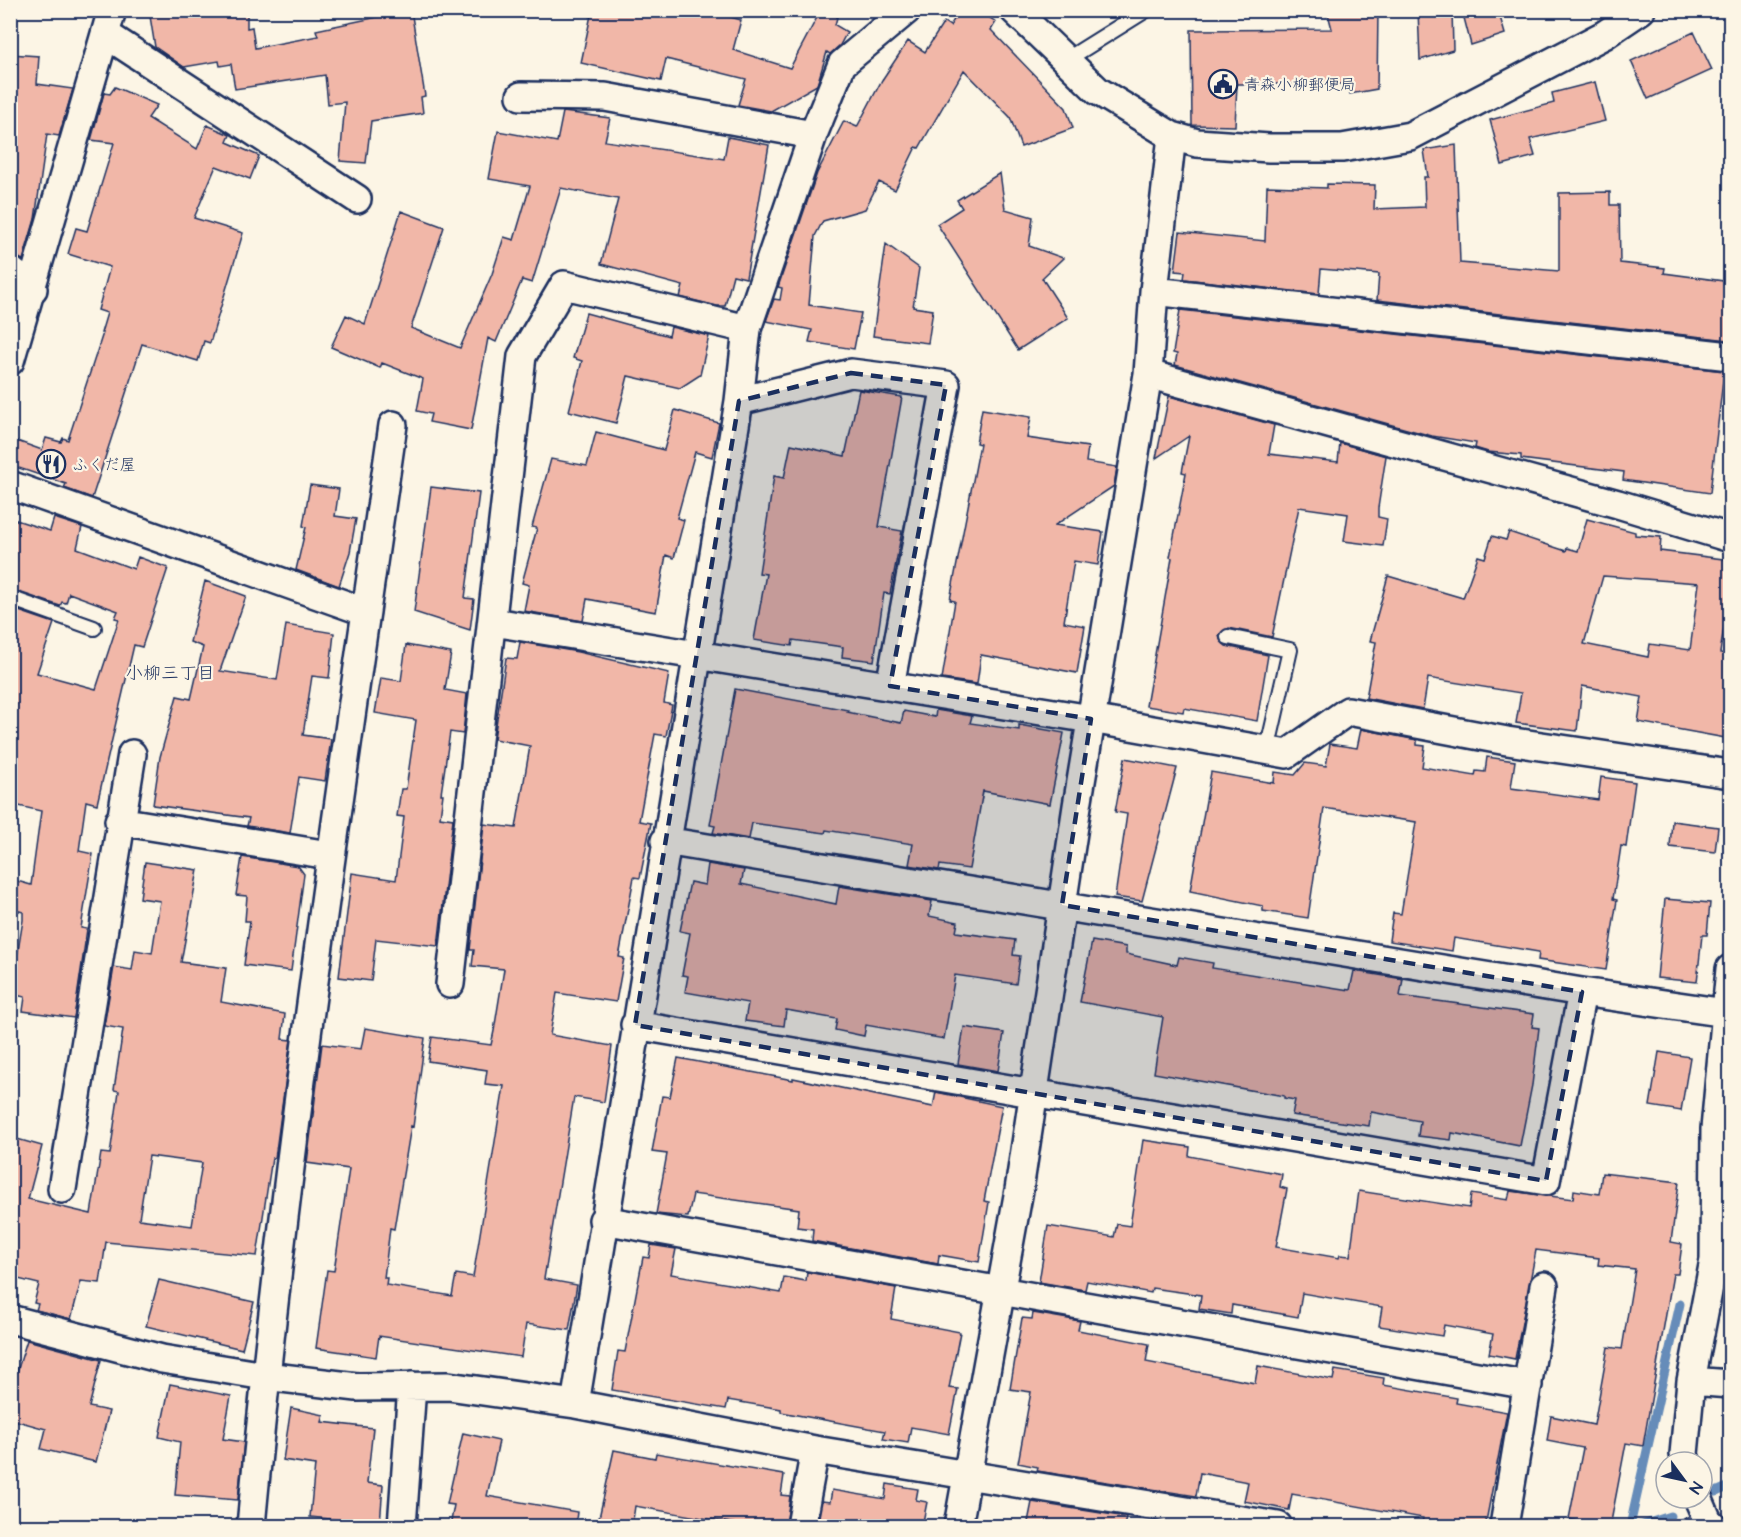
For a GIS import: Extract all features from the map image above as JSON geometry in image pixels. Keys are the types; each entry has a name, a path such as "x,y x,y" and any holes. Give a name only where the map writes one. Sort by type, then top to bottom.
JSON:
{"street":[{"path":"574,1404 739,400 747,329 813,135 842,64 907,10"},
{"path":"1014,10 1098,91 1172,136 1197,143 1269,148 1342,148 1410,136 1604,35 1641,10"},
{"path":"10,361 110,23 357,199"},
{"path":"521,96 605,97 813,135"},
{"path":"958,1527 1034,1094 1091,719 1148,374 1154,291 1172,136"},
{"path":"10,270 33,289"},
{"path":"450,984 522,356 564,285 747,329"},
{"path":"1154,291 1731,356"},
{"path":"739,400 851,373 946,385 890,686"},
{"path":"1148,374 1618,504 1731,538"},
{"path":"251,1527 265,1376 329,855 393,425"},
{"path":"10,484 366,612"},
{"path":"493,622 1091,719 1287,754 1348,711 1507,741 1731,774"},
{"path":"62,1189 119,821 132,754"},
{"path":"119,821 329,855"},
{"path":"665,841 1582,992 1726,1013"},
{"path":"1684,1450 1691,1381 1714,1260 1723,1130 1726,1013 1731,969"},
{"path":"635,1025 1546,1181 1582,992"},
{"path":"603,1220 1528,1385"},
{"path":"1504,1527 1545,1286"},
{"path":"10,1319 162,1359 265,1376 357,1387 448,1386 574,1404 815,1450 1278,1527"},
{"path":"1691,1381 1731,1384"},
{"path":"402,1527 412,1386"},
{"path":"801,1527 815,1450"}],"lane":[{"path":"1066,60 1146,10"},
{"path":"10,598 94,628"},
{"path":"1228,637 1290,650 1267,751"}],"highlighted area":[{"path":"851,373 946,385 890,686 1091,719 1062,905 1582,992 1546,1181 635,1025 739,401"}],"building":[{"path":"149,10 247,10 247,28 252,27 255,48 318,36 316,30 411,10 425,96 421,97 423,113 371,121 366,163 340,161 345,102 328,104 325,75 235,89 231,64 220,66 219,61 184,67 155,47"},
{"path":"592,10 707,10 741,20 733,50 790,68 821,10 839,10 835,25 847,32 840,45 830,54 827,52 817,85 771,111 738,105 746,79 666,59 661,81 581,63"},
{"path":"960,10 978,10 996,22 991,30 1066,108 1073,128 1021,147 1010,117 964,70 919,148 916,147 895,190 879,182 865,209 823,221 815,236 809,305 861,313 854,349 809,342 812,330 766,321 774,299 780,300 782,288 778,287 817,173 844,121 857,127 882,80 908,41 925,52 944,22 950,26"},
{"path":"1327,10 1378,10 1377,89 1350,94 1348,84 1237,84 1235,126 1192,125 1191,30 1332,29"},
{"path":"1418,10 1452,10 1453,50 1420,60"},
{"path":"1462,10 1498,10 1505,34 1471,45"},
{"path":"1694,32 1712,70 1648,99 1631,61"},
{"path":"10,54 39,56 37,84 73,89 59,136 47,134 35,219 23,260 10,255"},
{"path":"1595,82 1605,121 1530,139 1535,156 1502,165 1490,120 1554,103 1552,93"},
{"path":"115,87 157,105 148,118 197,149 207,125 230,135 227,142 259,156 250,179 216,166 194,218 243,233 210,343 204,341 198,361 142,344 92,498 64,488 66,484 10,465 10,462 17,441 42,450 46,438 61,442 63,438 68,440 103,333 101,333 107,313 98,310 110,267 68,254 76,228 87,231 114,143 91,140 104,93 110,94"},
{"path":"563,112 610,118 605,141 724,159 728,137 769,145 746,278 733,275 725,306 717,306 680,297 683,286 601,264 618,199 561,188 532,283 522,280 496,342 488,338 471,430 429,422 431,414 417,411 423,379 382,363 380,368 331,347 346,315 365,324 401,211 444,227 411,328 460,348 492,274 504,237 514,240 530,186 489,179 498,131 557,142"},
{"path":"1456,145 1460,263 1559,271 1559,193 1610,192 1610,205 1619,205 1620,263 1665,268 1664,273 1731,282 1729,340 1377,300 1379,274 1321,269 1319,294 1184,279 1185,272 1175,271 1180,232 1265,241 1267,186 1327,188 1327,184 1375,185 1374,209 1425,207 1424,177 1428,177 1424,150"},
{"path":"1000,173 1005,209 1033,217 1029,246 1063,258 1042,278 1068,318 1018,350 937,224 962,208 957,200"},
{"path":"886,244 919,268 913,307 933,310 928,343 873,336"},
{"path":"1180,310 1724,371 1710,493 1623,480 1624,472 1521,459 1521,455 1488,452 1475,448 1476,443 1432,436 1175,365 1177,354 1173,353"},
{"path":"586,313 669,336 671,327 709,336 700,375 680,388 628,376 616,423 569,411 582,361 573,358"},
{"path":"859,390 902,397 879,527 902,531 890,594 884,593 874,661 842,657 843,647 793,640 792,646 754,640 766,574 759,573 774,476 784,478 791,444 845,456"},
{"path":"1169,396 1274,425 1269,454 1338,462 1340,443 1386,456 1378,508 1378,517 1387,519 1383,546 1344,541 1348,514 1299,507 1272,637 1229,628 1219,635 1220,640 1226,646 1268,655 1257,721 1184,708 1183,712 1146,706 1186,473 1182,472 1189,436 1156,458"},
{"path":"982,409 1031,417 1027,438 1088,447 1086,462 1117,467 1114,486 1055,525 1103,532 1098,565 1074,561 1064,622 1085,626 1077,673 981,655 977,684 942,679 955,601 950,600 980,444 976,443"},
{"path":"675,410 719,423 712,457 695,452 677,518 684,520 674,558 666,555 656,612 587,599 583,621 524,611 529,585 522,583 537,528 532,527 551,459 587,466 596,432 664,450"},
{"path":"310,485 339,489 335,516 356,519 350,552 339,586 296,570 306,527 303,526"},
{"path":"431,487 479,493 465,598 474,599 470,630 414,612"},
{"path":"10,518 50,531 54,518 82,527 77,548 134,569 138,557 168,568 142,647 134,645 97,804 86,801 79,851 93,854 81,928 87,929 74,1018 23,1011 25,997 11,994 23,912 10,908 10,879 31,885 41,811 10,804 10,608 54,623 37,673 96,689 119,619 115,618 118,611 69,593 66,603 62,602 60,606 10,589"},
{"path":"1587,519 1635,532 1635,535 1661,537 1660,551 1731,560 1731,581 1720,653 1731,655 1731,739 1638,722 1642,697 1582,686 1577,731 1516,723 1521,693 1428,678 1423,709 1366,698 1376,642 1370,641 1388,576 1463,598 1478,556 1485,558 1492,536 1506,540 1509,532 1566,551 1567,548 1578,551","holes":["1603,576 1699,583 1690,650 1650,644 1648,657 1584,644"]},
{"path":"205,581 246,596 220,671 277,680 286,625 334,633 329,678 312,676 303,735 331,739 325,781 299,777 290,833 247,826 249,818 153,805 160,757 177,696 191,699 203,647 190,642"},
{"path":"520,642 578,652 669,673 664,703 672,705 666,736 655,734 639,821 651,823 640,878 634,877 619,957 624,958 616,1002 557,993 550,1035 612,1046 604,1102 574,1097 544,1279 577,1285 569,1330 526,1324 521,1357 379,1336 376,1357 316,1348 327,1270 334,1271 349,1169 307,1163 322,1044 361,1049 365,1028 425,1038 413,1127 411,1126 394,1229 390,1228 384,1278 387,1278 386,1285 452,1296 456,1274 473,1277 504,1086 485,1084 487,1070 428,1061 432,1037 491,1045 504,969 472,966 474,950 470,950 484,824 516,828 530,746 494,739 506,658 517,659"},
{"path":"406,645 451,653 445,690 467,694 463,734 450,732 441,794 443,794 440,817 453,819 438,946 376,939 371,981 339,977 352,873 396,880 404,817 397,816 401,789 406,789 416,720 375,713 381,678 401,681"},
{"path":"735,689 848,710 847,712 901,723 904,711 935,717 936,710 972,716 970,723 1019,730 1019,725 1064,733 1050,804 983,791 969,869 940,865 939,870 909,865 913,844 826,830 825,833 752,823 749,839 713,833 715,826 710,825"},
{"path":"1361,729 1417,740 1417,745 1425,746 1422,767 1475,776 1476,771 1485,772 1487,757 1515,761 1511,788 1598,800 1601,777 1635,782 1626,847 1621,846 1613,899 1617,900 1606,970 1538,960 1539,952 1454,938 1452,951 1389,941 1393,913 1401,914 1416,822 1324,808 1308,918 1263,911 1263,906 1190,891 1211,772 1274,783 1275,772 1295,775 1305,763 1326,766 1330,744 1357,748"},
{"path":"1125,758 1177,768 1142,901 1115,897 1127,814 1115,812"},
{"path":"1672,821 1718,827 1715,852 1670,847"},
{"path":"242,857 298,866 304,874 291,971 244,965 250,921 245,921 247,896 236,895"},
{"path":"145,862 198,870 181,962 226,968 221,1002 285,1014 282,1039 291,1040 275,1158 272,1158 257,1256 106,1242 100,1283 81,1281 71,1319 36,1310 38,1304 34,1303 39,1284 10,1277 10,1137 42,1146 28,1199 91,1214 101,1153 110,1154 119,1091 114,1090 123,1029 104,1026 114,967 132,970 135,950 152,953 160,901 140,898","holes":["149,1156 202,1163 192,1226 139,1219"]},
{"path":"708,864 744,870 741,884 836,904 839,886 932,901 929,916 958,922 956,932 1015,940 1013,955 1020,956 1016,984 955,975 944,1039 866,1025 864,1036 835,1030 837,1019 786,1010 784,1026 745,1021 748,1003 685,992 688,976 682,975 690,933 680,931 690,882 705,885"},
{"path":"1665,899 1710,903 1707,935 1702,935 1697,982 1657,978"},
{"path":"1092,941 1126,947 1126,954 1177,965 1179,957 1213,963 1212,968 1350,990 1354,971 1403,979 1400,996 1534,1014 1532,1027 1539,1028 1532,1085 1520,1146 1452,1133 1451,1140 1418,1136 1420,1121 1371,1112 1369,1126 1292,1115 1295,1100 1284,1098 1284,1096 1154,1073 1163,1017 1080,1002"},
{"path":"964,1027 1004,1033 998,1071 958,1064"},
{"path":"1659,1052 1690,1057 1681,1111 1650,1106"},
{"path":"678,1058 793,1080 793,1078 933,1107 936,1092 1002,1106 984,1201 989,1202 979,1262 939,1255 938,1264 812,1241 813,1229 797,1227 799,1209 693,1194 688,1217 656,1214 667,1154 652,1152 662,1096 670,1097"},
{"path":"1143,1140 1190,1147 1189,1156 1282,1174 1280,1187 1287,1189 1276,1247 1339,1258 1340,1255 1350,1256 1359,1191 1469,1208 1471,1194 1508,1200 1510,1191 1573,1199 1574,1190 1599,1194 1602,1173 1679,1182 1671,1242 1682,1244 1678,1274 1673,1274 1643,1446 1626,1443 1610,1527 1569,1519 1583,1448 1547,1441 1551,1416 1594,1425 1608,1347 1622,1349 1635,1269 1598,1265 1599,1258 1536,1250 1515,1359 1489,1354 1493,1334 1444,1325 1442,1336 1379,1326 1382,1307 1302,1293 1298,1317 1232,1305 1231,1314 1199,1309 1201,1295 1152,1288 1151,1293 1087,1281 1085,1290 1039,1282 1048,1226 1114,1237 1117,1224 1130,1226"},
{"path":"651,1245 676,1249 671,1274 781,1293 784,1277 806,1281 807,1272 896,1288 891,1319 960,1332 949,1388 958,1389 949,1434 911,1427 908,1443 883,1439 885,1431 781,1412 781,1409 728,1400 726,1409 612,1390 618,1351 625,1352 643,1257 649,1258"},
{"path":"159,1280 254,1302 242,1349 146,1326"},
{"path":"1033,1313 1080,1321 1078,1330 1149,1344 1146,1362 1255,1383 1258,1366 1333,1380 1335,1370 1384,1378 1383,1385 1457,1398 1456,1403 1507,1412 1485,1527 1421,1527 1423,1518 1292,1494 1289,1510 1244,1501 1248,1482 1200,1473 1196,1496 1037,1471 1038,1467 1018,1463 1031,1392 1010,1389 1022,1318 1032,1319"},
{"path":"27,1340 101,1360 89,1407 109,1411 96,1462 41,1449 46,1429 10,1419 10,1394"},
{"path":"170,1384 231,1396 223,1439 244,1442 238,1500 175,1495 180,1442 159,1437"},
{"path":"291,1408 324,1415 322,1422 373,1428 367,1483 383,1485 380,1524 310,1517 315,1465 283,1460"},
{"path":"463,1433 499,1441 487,1496 577,1512 575,1527 450,1527 454,1505 447,1504"},
{"path":"614,1450 655,1458 656,1453 784,1475 781,1495 790,1496 786,1527 754,1527 635,1506 632,1527 597,1527"},
{"path":"887,1484 918,1489 916,1500 927,1502 922,1527 817,1527 822,1501 830,1502 832,1490 885,1499"},
{"path":"1032,1502 1126,1517 1124,1527 1027,1527"}],"waterway":[{"path":"1630,1526 1680,1304"},
{"path":"1716,1492 1730,1486"},
{"path":"1640,1526 1670,1516"}],"place":[{"name":"青森小柳郵便局","path":"1223,84"},
{"name":"ふくだ屋","path":"51,464"}],"district":[{"name":"小柳三丁目","path":"170,673"}]}
